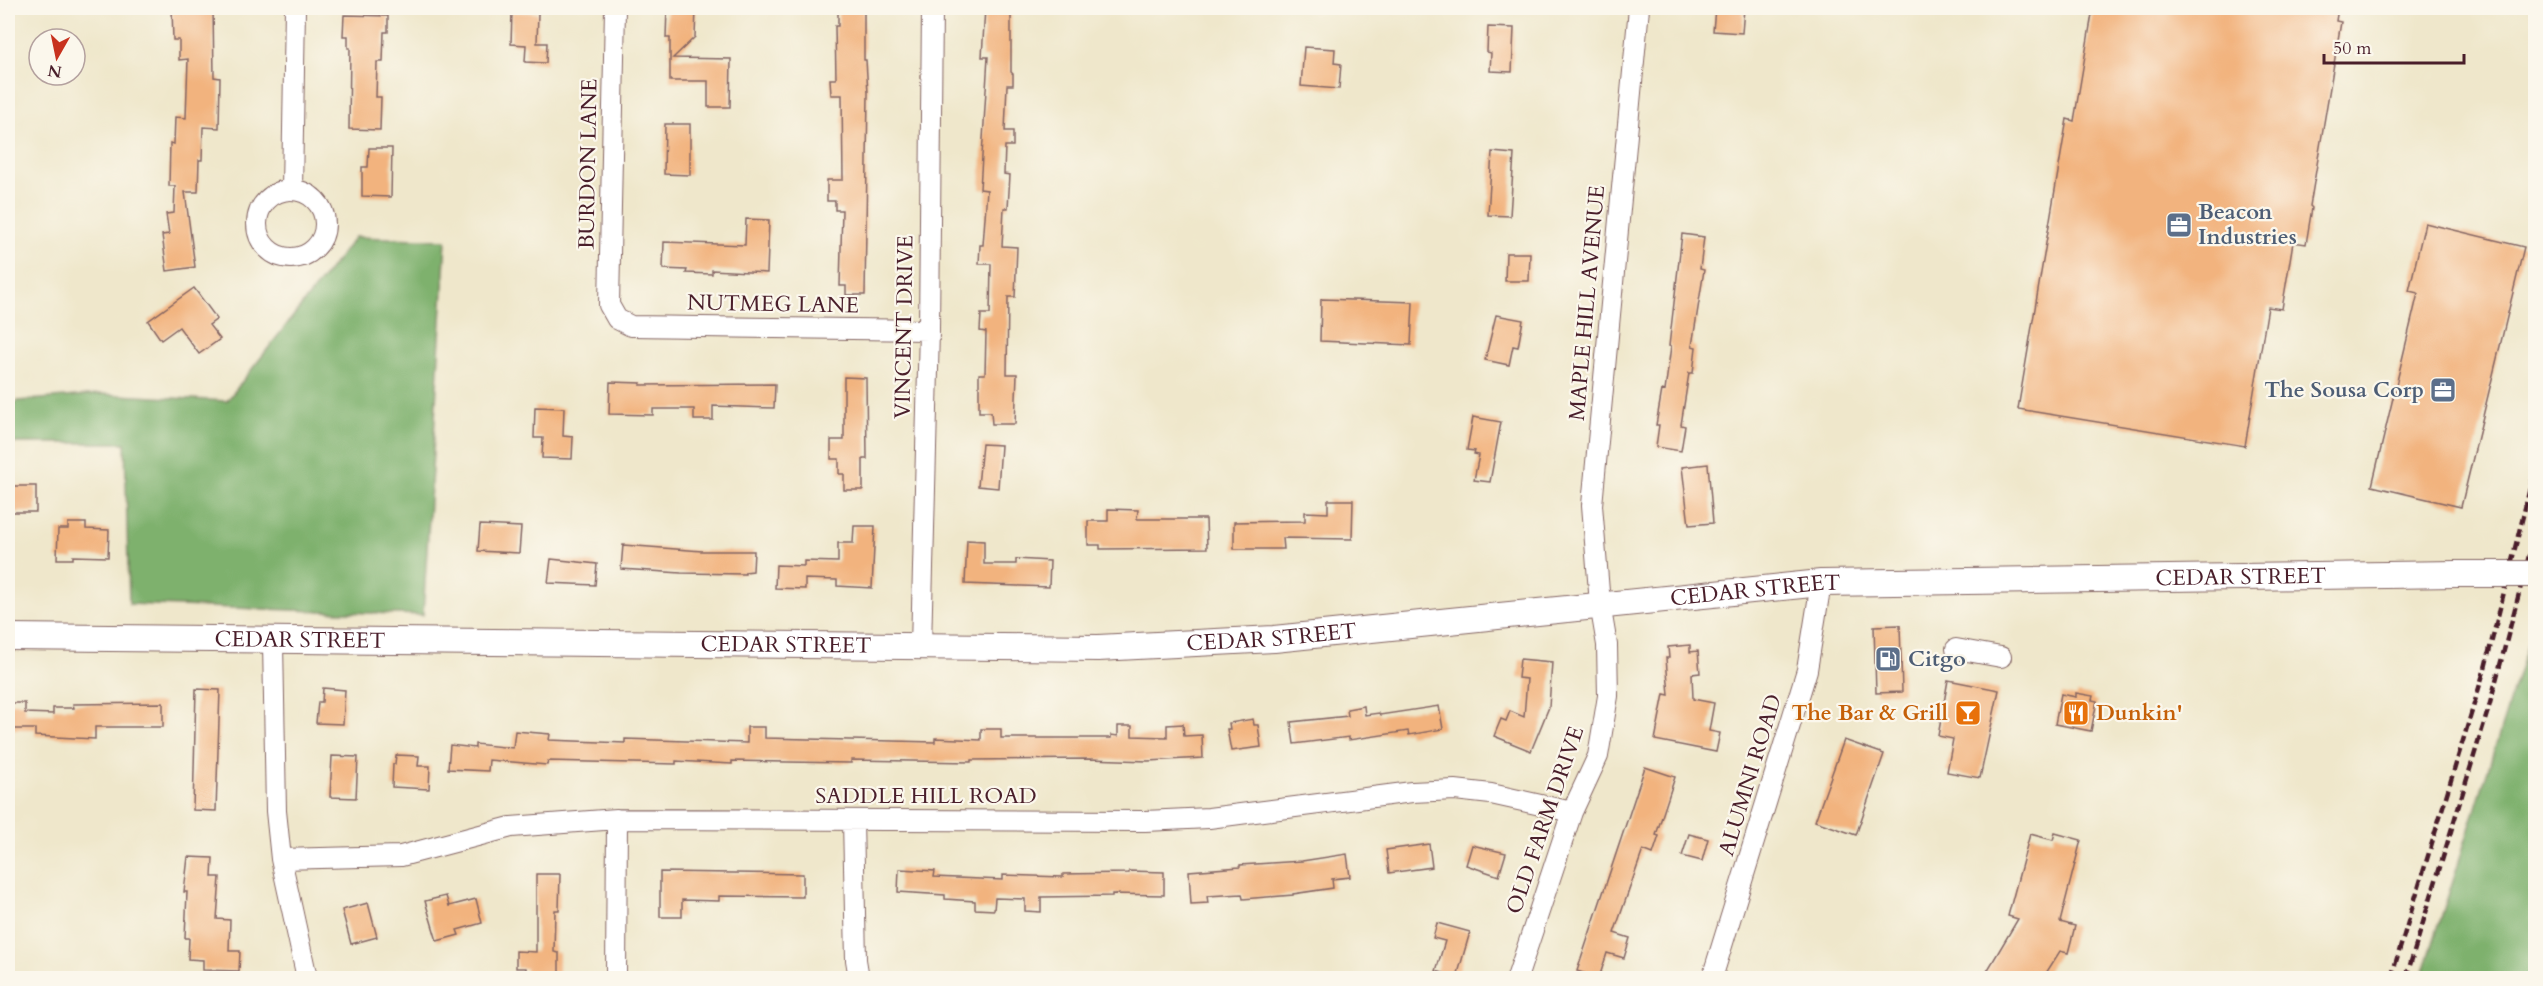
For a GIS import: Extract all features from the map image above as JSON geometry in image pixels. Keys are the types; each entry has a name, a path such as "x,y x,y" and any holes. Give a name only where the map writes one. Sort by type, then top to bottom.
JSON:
{"main road":[{"name":"CEDAR STREET","path":"8,637 273,642 1098,648 1274,639 1821,583 2535,574"}],"street":[{"path":"292,190 295,8"},
{"name":"BURDON LANE","path":"615,8 609,305 617,319"},
{"name":"VINCENT DRIVE","path":"921,647 929,330 932,8"},
{"name":"MAPLE HILL AVENUE","path":"1599,604 1592,505 1639,8"},
{"name":"NUTMEG LANE","path":"617,319 631,326 929,330"},
{"name":"ALUMNI ROAD","path":"1712,978 1808,670 1821,583"},
{"name":"OLD FARM DRIVE","path":"1517,978 1572,812 1598,756 1608,696 1607,645 1599,604"},
{"path":"273,642 276,811 281,859 307,978"},
{"path":"1956,649 2001,657"},
{"name":"SADDLE HILL ROAD","path":"281,859 401,856 511,827 617,819 1145,821 1209,818 1412,792 1455,790 1491,794 1572,812"},
{"path":"616,978 617,819"},
{"path":"853,820 856,960 859,978"}],"green space":[{"path":"355,237 446,240 423,615 129,604 125,443 8,443 8,408 18,401 100,394 227,401"},
{"path":"2528,643 2536,646 2535,978 2422,978"}],"building":[{"path":"172,8 213,8 214,77 220,78 219,128 203,127 198,192 185,192 195,267 167,271 162,235 169,234 166,214 174,213 175,186 169,186 170,143 174,144 175,117 186,118 188,59 179,60 179,40 173,40"},
{"path":"667,8 696,8 695,37 673,58 731,59 730,107 708,107 708,81 670,81 670,38 666,38"},
{"path":"838,8 864,8 864,60 866,60 868,93 865,295 846,295 846,286 840,286 842,210 835,210 835,201 827,201 827,180 843,180 842,95 831,95 830,79 836,79 835,26 838,26"},
{"path":"985,8 1011,9 1013,85 1007,85 1005,131 1013,131 1013,146 1005,146 1004,174 1010,175 1008,208 1004,208 1002,246 1017,247 1015,297 1008,297 1007,374 1017,374 1015,424 992,424 991,412 979,412 979,374 985,374 986,332 980,331 981,314 990,314 991,264 979,264 980,245 983,245 987,190 980,189 988,57 982,57"},
{"path":"1715,8 1744,8 1742,33 1713,31"},
{"name":"Beacon Industries","path":"2093,8 2338,8 2336,21 2341,22 2310,206 2312,208 2306,244 2293,242 2282,309 2268,307 2245,446 2018,409 2067,119 2074,121"},
{"path":"512,12 538,13 537,43 547,43 546,63 525,62 526,45 511,44"},
{"path":"344,15 388,16 388,32 384,32 383,62 377,62 376,97 381,97 380,130 349,129 350,48 348,48 348,36 343,36"},
{"path":"1488,27 1514,28 1512,72 1490,71 1491,53 1487,52"},
{"path":"1304,47 1335,49 1334,63 1341,64 1339,89 1301,86"},
{"path":"665,124 690,124 690,175 664,174"},
{"path":"369,148 392,148 391,197 362,196 362,167 368,167"},
{"path":"1492,152 1514,154 1510,216 1488,215"},
{"path":"746,219 769,220 767,273 712,270 712,274 686,273 687,270 663,269 664,242 745,245"},
{"name":"The Sousa Corp","path":"2425,223 2524,247 2461,507 2372,486 2418,293 2409,291"},
{"path":"1682,234 1704,237 1700,269 1704,270 1692,346 1696,347 1693,373 1689,373 1681,425 1685,426 1681,451 1656,447 1659,425 1656,425 1662,390 1665,391"},
{"path":"1506,253 1530,253 1529,281 1505,281"},
{"path":"194,288 217,319 209,325 220,339 199,354 179,327 161,340 148,321"},
{"path":"1321,299 1413,302 1411,345 1320,341"},
{"path":"1496,315 1523,320 1518,347 1513,346 1509,365 1485,360"},
{"path":"844,377 866,378 867,459 863,459 863,490 844,490 844,474 839,474 839,459 831,459 831,440 844,440"},
{"path":"610,382 641,383 640,385 775,384 774,408 713,406 713,420 694,420 694,409 653,409 653,415 609,414"},
{"path":"535,407 564,408 563,436 573,437 572,459 542,458 543,438 534,438"},
{"path":"1473,417 1501,422 1490,482 1474,480 1479,455 1474,454 1475,451 1467,450"},
{"path":"982,444 1001,445 998,488 978,486"},
{"path":"1708,464 1713,523 1689,525 1682,467"},
{"path":"8,486 36,486 36,512 8,512"},
{"path":"1328,500 1353,500 1352,539 1283,538 1284,549 1234,549 1234,522 1305,521 1305,512 1328,513"},
{"path":"1108,509 1138,510 1137,519 1206,519 1207,548 1100,549 1100,545 1088,545 1088,521 1108,521"},
{"path":"68,523 86,523 86,529 109,530 108,557 73,556 73,559 57,559 58,529 68,529"},
{"path":"480,525 521,527 519,553 478,551"},
{"path":"854,526 875,526 872,588 837,586 837,580 805,579 805,589 775,588 776,565 804,566 804,561 838,562 838,543 853,543"},
{"path":"967,540 984,541 984,564 1016,564 1016,559 1050,561 1049,587 965,584"},
{"path":"623,545 702,551 754,551 753,571 745,572 745,574 621,569"},
{"path":"551,559 597,564 595,585 548,583"},
{"name":"Citgo","path":"1900,625 1902,692 1876,693 1874,626"},
{"path":"1690,645 1690,652 1698,651 1700,673 1692,674 1693,699 1714,703 1709,731 1720,733 1716,752 1655,740 1664,694 1669,695 1666,658 1669,658 1668,647"},
{"path":"1520,659 1552,662 1549,707 1531,751 1494,736 1501,719 1506,721 1510,711 1524,717 1527,679 1518,678"},
{"name":"The Bar & Grill","path":"1948,680 1999,690 1980,778 1947,772 1953,739 1938,736"},
{"path":"323,688 345,690 343,724 316,723 318,702 322,702"},
{"path":"196,689 220,690 216,811 193,810"},
{"name":"Dunkin'","path":"2076,693 2093,696 2092,700 2097,701 2091,731 2055,724 2061,694 2076,697"},
{"path":"8,703 25,703 25,713 53,714 53,708 74,708 73,704 163,703 163,727 95,727 95,739 35,736 35,729 8,729"},
{"path":"1364,706 1365,715 1379,713 1380,715 1439,706 1443,729 1409,735 1408,731 1349,740 1349,737 1294,744 1291,722 1348,716 1347,709"},
{"path":"1253,719 1254,725 1258,725 1261,747 1231,751 1227,729 1230,729 1229,723"},
{"path":"1183,724 1184,736 1202,735 1203,758 1148,761 1089,759 971,760 971,762 851,760 851,763 732,761 732,764 676,761 676,764 548,761 547,765 489,760 488,771 448,769 450,745 475,748 475,744 513,748 515,731 550,734 549,740 625,743 625,739 747,743 747,727 765,727 765,738 935,742 935,738 981,740 981,729 1001,729 1001,738 1111,738 1111,735 1118,736 1118,726 1132,726 1132,736 1167,737 1167,725"},
{"path":"1844,740 1884,754 1856,835 1815,821"},
{"path":"396,755 419,756 418,766 430,766 429,789 392,787 393,764 395,764"},
{"path":"332,756 358,757 356,798 330,797"},
{"path":"1645,767 1675,777 1656,835 1659,836 1653,854 1643,850 1614,933 1630,938 1624,958 1607,953 1599,978 1577,971"},
{"path":"2055,833 2081,840 2060,922 2075,926 2068,953 2060,951 2043,978 1983,978 2018,919 2008,916 2030,834 2053,840"},
{"path":"1689,834 1708,839 1702,861 1682,856"},
{"path":"1429,844 1432,867 1389,873 1386,850"},
{"path":"1472,845 1506,853 1499,876 1466,865"},
{"path":"1347,854 1350,877 1332,879 1333,888 1293,895 1243,899 1242,894 1207,896 1208,903 1191,904 1189,871 1302,861"},
{"path":"188,857 213,858 212,877 220,877 217,919 230,920 229,951 240,951 239,971 203,970 203,960 188,959 189,938 185,938 187,892 184,892"},
{"path":"899,869 935,871 934,877 1003,880 1003,875 1063,877 1063,874 1164,872 1164,895 1112,894 1112,896 1041,897 1041,912 1025,911 1025,899 995,898 994,910 975,909 975,901 945,899 945,895 898,892"},
{"path":"660,872 803,874 803,897 719,896 719,901 682,900 682,917 660,917"},
{"path":"536,874 560,874 559,910 555,910 554,952 559,953 559,978 526,978 526,968 516,968 516,951 536,952"},
{"path":"446,896 449,906 476,899 482,923 457,930 459,935 437,941 425,901"},
{"path":"368,903 377,937 351,944 342,910"},
{"path":"1437,923 1470,932 1457,977 1436,971 1445,941 1433,938"}],"railway":[{"path":"2391,978 2485,668 2536,464"},
{"path":"2406,978 2489,707 2536,529"}],"place":[{"name":"Beacon Industries","path":"2179,225"},
{"name":"The Sousa Corp","path":"2443,390"},
{"name":"Citgo","path":"1888,659"},
{"name":"The Bar & Grill","path":"1968,713"},
{"name":"Dunkin'","path":"2076,713"}]}
